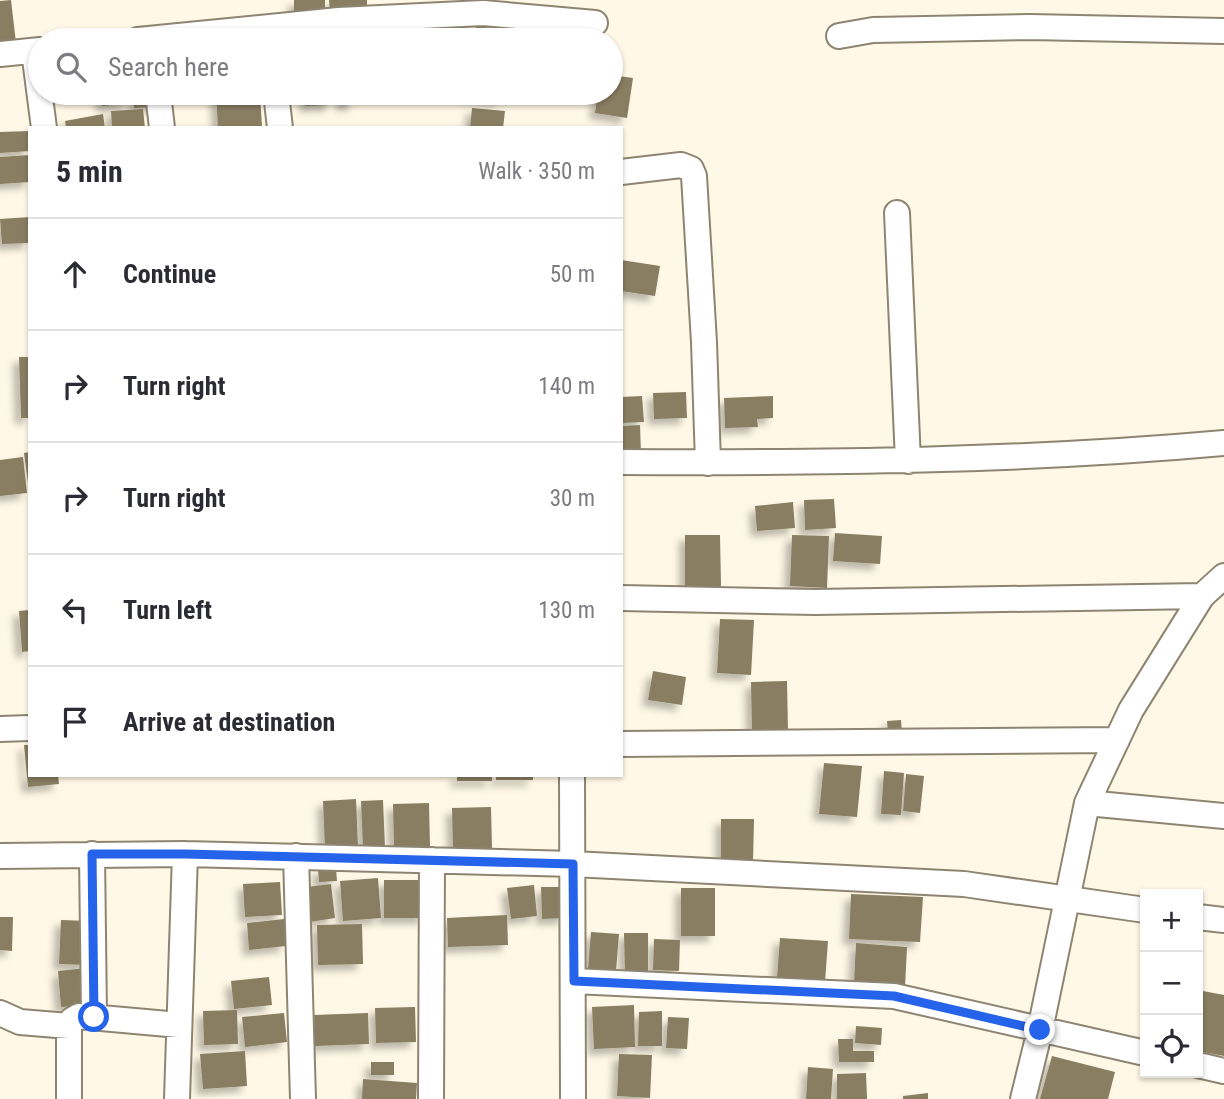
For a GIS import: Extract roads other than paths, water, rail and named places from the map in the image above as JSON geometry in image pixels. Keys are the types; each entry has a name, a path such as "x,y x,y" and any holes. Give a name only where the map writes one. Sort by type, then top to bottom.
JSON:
{"street":[{"path":"299,28 339,20 483,13 509,7 595,23"},
{"path":"839,36 873,30 1030,27 1224,31"},
{"path":"0,54 28,51"},
{"path":"42,105 44,126"},
{"path":"159,105 162,126"},
{"path":"277,105 280,126"},
{"path":"623,172 681,165 691,169 694,176 708,463"},
{"path":"897,213 908,461"},
{"path":"623,462 908,461 1116,453 1224,443"},
{"path":"1023,1099 1087,803 1131,710 1202,596 1224,576"},
{"path":"623,598 815,603 1202,596"},
{"path":"0,729 28,728"},
{"path":"623,744 1117,740"},
{"path":"572,777 573,1099"},
{"path":"1087,803 1224,816"},
{"path":"92,854 94,1017"},
{"path":"0,856 185,854 573,864 950,883 1140,909"},
{"path":"177,1099 185,854"},
{"path":"296,856 303,1099"},
{"path":"431,1099 432,860"},
{"path":"1203,918 1224,920"},
{"path":"574,981 894,996 1140,1052"},
{"path":"0,1013 20,1022 69,1026"},
{"path":"69,1099 69,1026 72,1020 79,1016 179,1025"},
{"path":"1203,1066 1224,1070"}]}
